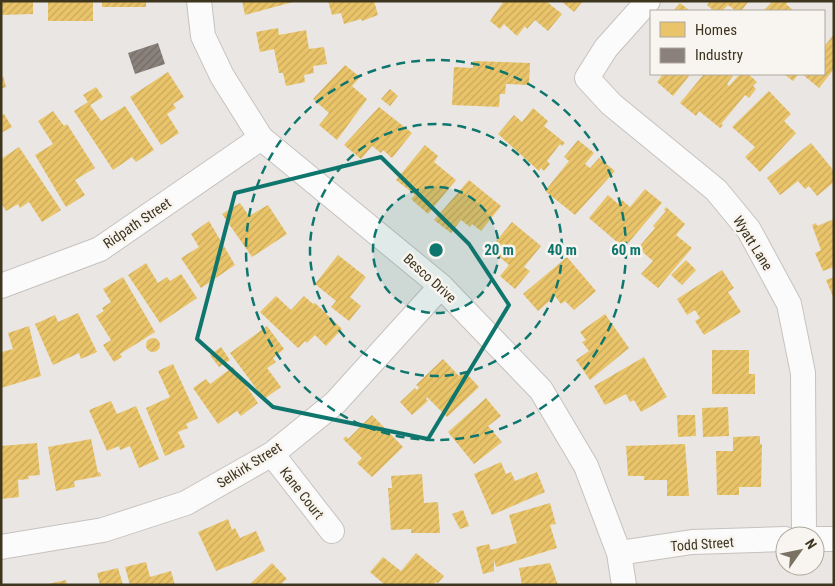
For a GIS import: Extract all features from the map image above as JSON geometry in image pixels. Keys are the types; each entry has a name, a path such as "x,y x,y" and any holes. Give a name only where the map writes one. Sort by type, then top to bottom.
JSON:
{"street":[{"name":"Besco Drive","path":"199,1 203,36 222,76 261,138 441,286 541,390 586,466 619,553 624,585"},
{"name":"Wyatt Lane","path":"648,1 606,48 587,78 611,104 716,190 749,230 789,304 803,373 804,526"},
{"name":"Ridpath Street","path":"1,286 100,249 261,138"},
{"name":"Selkirk Street","path":"1,547 103,530 186,503 272,454 335,403 441,286"},
{"name":"Kane Court","path":"272,454 332,531"},
{"name":"Todd Street","path":"619,553 692,542 775,539"}],"highlighted area":[{"path":"381,157 469,244 509,305 428,439 273,407 197,339 235,193"}],"building: Homes":[{"path":"1,1 33,1 33,14 1,15"},
{"path":"48,1 93,1 93,21 48,21"},
{"path":"102,1 146,1 146,7 102,7"},
{"path":"242,1 293,1 293,2 245,15"},
{"path":"328,1 374,1 378,15 362,21 361,19 344,24 341,13 332,15"},
{"path":"504,1 546,1 562,14 548,31 535,20 527,29 525,26 517,36 504,24 500,29 490,21"},
{"path":"561,1 583,1 574,12"},
{"path":"710,1 749,1 742,10 735,10 728,5 723,10 713,10 707,5"},
{"path":"769,1 789,1 786,4 793,10 764,10 771,3"},
{"path":"680,3 689,10 674,10"},
{"path":"278,28 279,35 306,30 309,49 324,47 327,64 313,66 314,73 304,75 305,82 286,86 283,73 279,73 274,49 260,52 256,32"},
{"path":"834,34 834,69 819,88 803,75 825,75 825,46"},
{"path":"473,61 530,63 529,85 506,84 505,94 500,94 499,107 452,105 454,67 473,68"},
{"path":"345,65 360,77 352,86 367,99 337,140 319,125 329,113 313,99"},
{"path":"168,72 184,97 173,104 176,108 167,114 179,133 161,145 130,97"},
{"path":"662,75 689,76 673,96 657,82"},
{"path":"703,75 732,75 733,76 727,84 729,86 739,75 749,75 757,82 753,86 756,89 749,98 745,95 721,124 723,125 720,128 699,111 696,116 680,103"},
{"path":"785,75 798,75 793,81"},
{"path":"3,76 6,87 1,89 1,77"},
{"path":"96,87 103,97 90,105 101,121 125,106 154,150 136,162 132,157 113,170 74,111 88,102 83,95"},
{"path":"390,89 398,96 390,106 381,99"},
{"path":"769,91 791,114 784,121 796,133 760,172 745,157 755,147 732,127"},
{"path":"379,107 412,133 392,158 383,150 381,153 372,146 361,159 344,145"},
{"path":"533,108 548,121 544,126 565,143 562,146 560,144 547,161 550,164 544,171 541,168 539,171 498,134 514,115 522,122"},
{"path":"53,111 64,126 67,124 95,168 75,180 85,195 66,207 35,155 53,144 38,121"},
{"path":"4,114 12,127 1,133 1,115"},
{"path":"578,140 594,153 585,164 590,168 599,158 615,171 575,215 545,191 569,161 564,157"},
{"path":"811,143 834,171 834,182 817,196 809,186 805,189 798,181 780,195 767,178"},
{"path":"425,145 438,156 434,162 456,180 428,214 411,199 415,195 396,180"},
{"path":"19,147 61,210 42,222 29,202 20,208 18,204 6,211 1,203 1,159"},
{"path":"469,180 501,206 481,231 472,224 470,227 461,220 451,233 434,220"},
{"path":"645,189 662,203 624,248 589,218 608,195 618,204 622,200 630,207"},
{"path":"240,203 249,216 268,205 287,234 252,257 222,214"},
{"path":"666,207 685,224 676,235 692,248 658,288 641,274 653,261 638,248 655,228 653,226 666,211 664,210"},
{"path":"834,219 834,267 823,271 815,253 821,250 812,225 816,223 817,226"},
{"path":"209,221 235,265 201,288 181,258 199,247 191,234"},
{"path":"512,222 541,246 524,267 530,271 515,289 500,276 509,265 497,255 500,251 493,245"},
{"path":"338,255 366,277 350,297 361,306 349,321 331,307 336,301 315,284"},
{"path":"567,257 596,291 574,310 565,301 561,304 555,296 538,311 523,294"},
{"path":"686,260 696,270 682,285 671,275"},
{"path":"146,263 158,283 167,277 170,281 181,274 197,298 160,323 128,275"},
{"path":"722,270 734,288 728,292 741,312 704,335 695,321 700,318 695,310 687,315 677,299"},
{"path":"123,277 155,332 120,354 122,357 114,362 103,345 111,340 96,316 104,311 102,308 111,302 103,289"},
{"path":"834,277 834,299 826,280"},
{"path":"276,296 291,310 304,296 313,304 315,303 342,329 326,346 315,335 298,348 260,312"},
{"path":"78,313 97,352 81,359 79,353 53,365 35,324 55,315 58,322"},
{"path":"605,314 629,348 590,380 576,360 589,351 582,342 586,340 580,332"},
{"path":"29,326 41,376 1,388 2,352 13,349 8,333"},
{"path":"267,326 284,349 273,358 276,362 267,368 281,387 264,399 230,353"},
{"path":"153,338 158,340 160,345 158,350 153,352 148,350 146,345 148,340"},
{"path":"221,347 230,360 219,367 210,355"},
{"path":"712,350 749,350 749,374 755,374 755,394 712,394"},
{"path":"644,357 667,397 641,412 634,400 630,402 626,394 605,405 594,386"},
{"path":"443,359 459,376 464,371 479,387 447,417 427,397 428,401 412,415 400,402 415,388 417,390 419,387 416,385"},
{"path":"173,364 198,418 186,424 188,428 178,432 185,447 165,456 146,408 170,397 158,371"},
{"path":"233,367 258,403 241,416 237,411 218,424 193,388 206,379 210,384"},
{"path":"486,398 501,416 488,426 502,442 474,464 448,432"},
{"path":"111,401 117,414 136,406 159,459 139,468 130,446 120,450 119,446 107,451 89,410"},
{"path":"728,407 729,436 703,437 702,408"},
{"path":"372,415 403,447 372,477 357,463 362,458 343,439 346,436 348,439"},
{"path":"677,415 695,415 696,436 678,437"},
{"path":"760,436 760,444 762,444 761,487 739,487 739,495 717,495 716,451 733,451 733,437"},
{"path":"91,439 98,473 100,472 101,476 74,481 75,487 56,491 48,447"},
{"path":"37,443 40,475 28,476 29,479 18,480 19,497 1,499 1,446"},
{"path":"685,444 689,496 667,496 667,480 644,480 644,476 628,476 626,446"},
{"path":"501,462 506,474 511,472 515,481 537,472 545,492 492,515 474,474"},
{"path":"422,474 424,503 438,502 440,533 411,533 411,529 391,530 388,488 392,488 391,476"},
{"path":"550,503 556,524 550,525 557,548 496,567 494,560 494,571 483,574 476,547 489,544 491,550 517,543 509,515"},
{"path":"463,510 469,526 460,529 452,514"},
{"path":"228,519 232,530 235,528 240,538 256,531 265,551 216,571 198,532"},
{"path":"416,553 444,576 438,583 436,582 433,585 385,585 370,572 383,557 401,571"},
{"path":"146,562 150,577 171,571 175,585 130,585 125,567"},
{"path":"272,563 287,579 282,583 283,585 249,585"},
{"path":"550,563 558,585 522,585 519,568"},
{"path":"118,568 123,585 100,585 97,573"},
{"path":"66,580 67,585 48,585 48,584"}],"building: Industry":[{"path":"158,43 165,64 135,74 128,53"}]}
